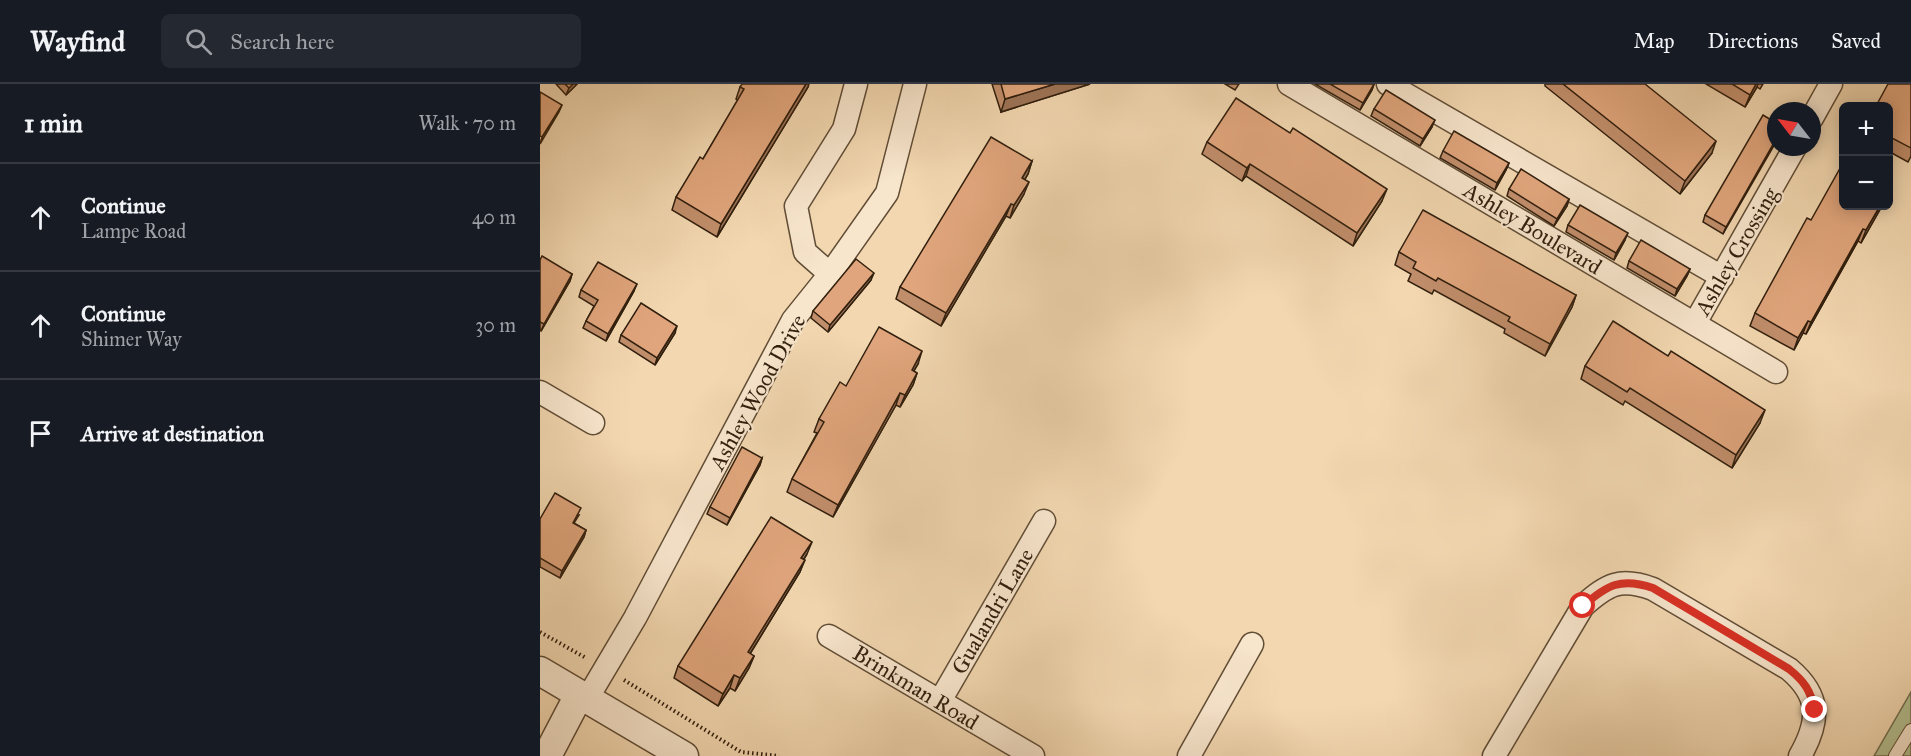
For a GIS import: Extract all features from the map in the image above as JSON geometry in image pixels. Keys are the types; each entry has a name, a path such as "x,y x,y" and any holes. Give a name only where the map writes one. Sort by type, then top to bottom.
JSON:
{"street":[{"path":"830,274 805,252 796,206 844,129 856,84"},
{"name":"Ashley Wood Drive","path":"583,697 605,669 635,618 793,320 830,274 887,193 915,84"},
{"name":"Ashley Boulevard","path":"1289,84 1776,372"},
{"path":"1388,84 1722,277"},
{"path":"1821,102 1831,84"},
{"name":"Ashley Crossing","path":"1695,323 1790,156"},
{"path":"540,392 593,423"},
{"name":"Gualandri Lane","path":"940,701 1044,521"},
{"path":"1494,756 1583,606 1598,593 1616,584 1635,582 1653,588 1789,669 1803,681 1812,695 1815,710 1814,724 1800,756"},
{"name":"Brinkman Road","path":"829,636 1027,754"},
{"path":"1189,756 1252,644"},
{"path":"540,672 684,756"},
{"path":"546,756 583,697"}],"lane":[{"path":"1895,756 1911,730"}],"path":[{"path":"540,632 741,752 778,756"}],"green space":[{"path":"1911,692 1911,756 1874,756"}],"building":[{"path":"742,84 806,84 721,224 676,197 700,157 703,159 744,89 740,87"},
{"path":"1001,84 1055,84 1005,99"},
{"path":"1330,84 1374,84 1363,103"},
{"path":"1563,84 1645,84 1716,141 1685,181"},
{"path":"1732,84 1756,84 1750,95"},
{"path":"1888,84 1911,84 1911,148 1893,139 1893,102 1878,102"},
{"path":"1386,90 1435,120 1423,139 1374,109"},
{"path":"540,92 562,105 542,137 540,136"},
{"path":"1236,98 1290,133 1293,128 1387,189 1357,233 1250,164 1247,168 1207,142"},
{"path":"1763,115 1767,117 1767,155 1726,227 1705,215"},
{"path":"1454,131 1509,163 1497,183 1443,151"},
{"path":"991,137 1032,161 1022,178 1029,182 1014,205 1011,204 946,313 900,287"},
{"path":"1521,169 1569,199 1557,219 1509,189"},
{"path":"1839,170 1839,210 1878,210 1866,230 1863,229 1811,322 1808,321 1798,338 1755,313 1807,218 1811,220"},
{"path":"1580,205 1628,233 1616,253 1568,225"},
{"path":"1423,210 1576,295 1550,344 1508,321 1510,317 1438,278 1436,281 1413,268 1416,262 1399,252"},
{"path":"1641,240 1690,269 1677,289 1629,261"},
{"path":"542,256 572,274 544,324 540,322 540,260"},
{"path":"856,259 874,273 830,325 813,311"},
{"path":"598,262 637,284 608,334 586,321 598,300 581,290"},
{"path":"641,303 677,326 657,358 621,335"},
{"path":"1613,321 1668,356 1671,351 1765,410 1736,455 1630,388 1627,392 1585,366"},
{"path":"879,327 922,351 912,370 917,373 905,395 900,393 838,505 792,479 824,422 819,419 840,382 846,386"},
{"path":"742,447 762,458 730,518 710,507"},
{"path":"555,493 581,508 573,523 586,530 562,571 540,558 540,519"},
{"path":"771,517 812,542 801,558 805,560 748,652 754,656 740,678 734,675 723,694 678,666"}],"route":[{"path":"1583,606 1598,593 1616,584 1635,582 1653,588 1789,669 1803,681 1812,695 1815,710"}]}
